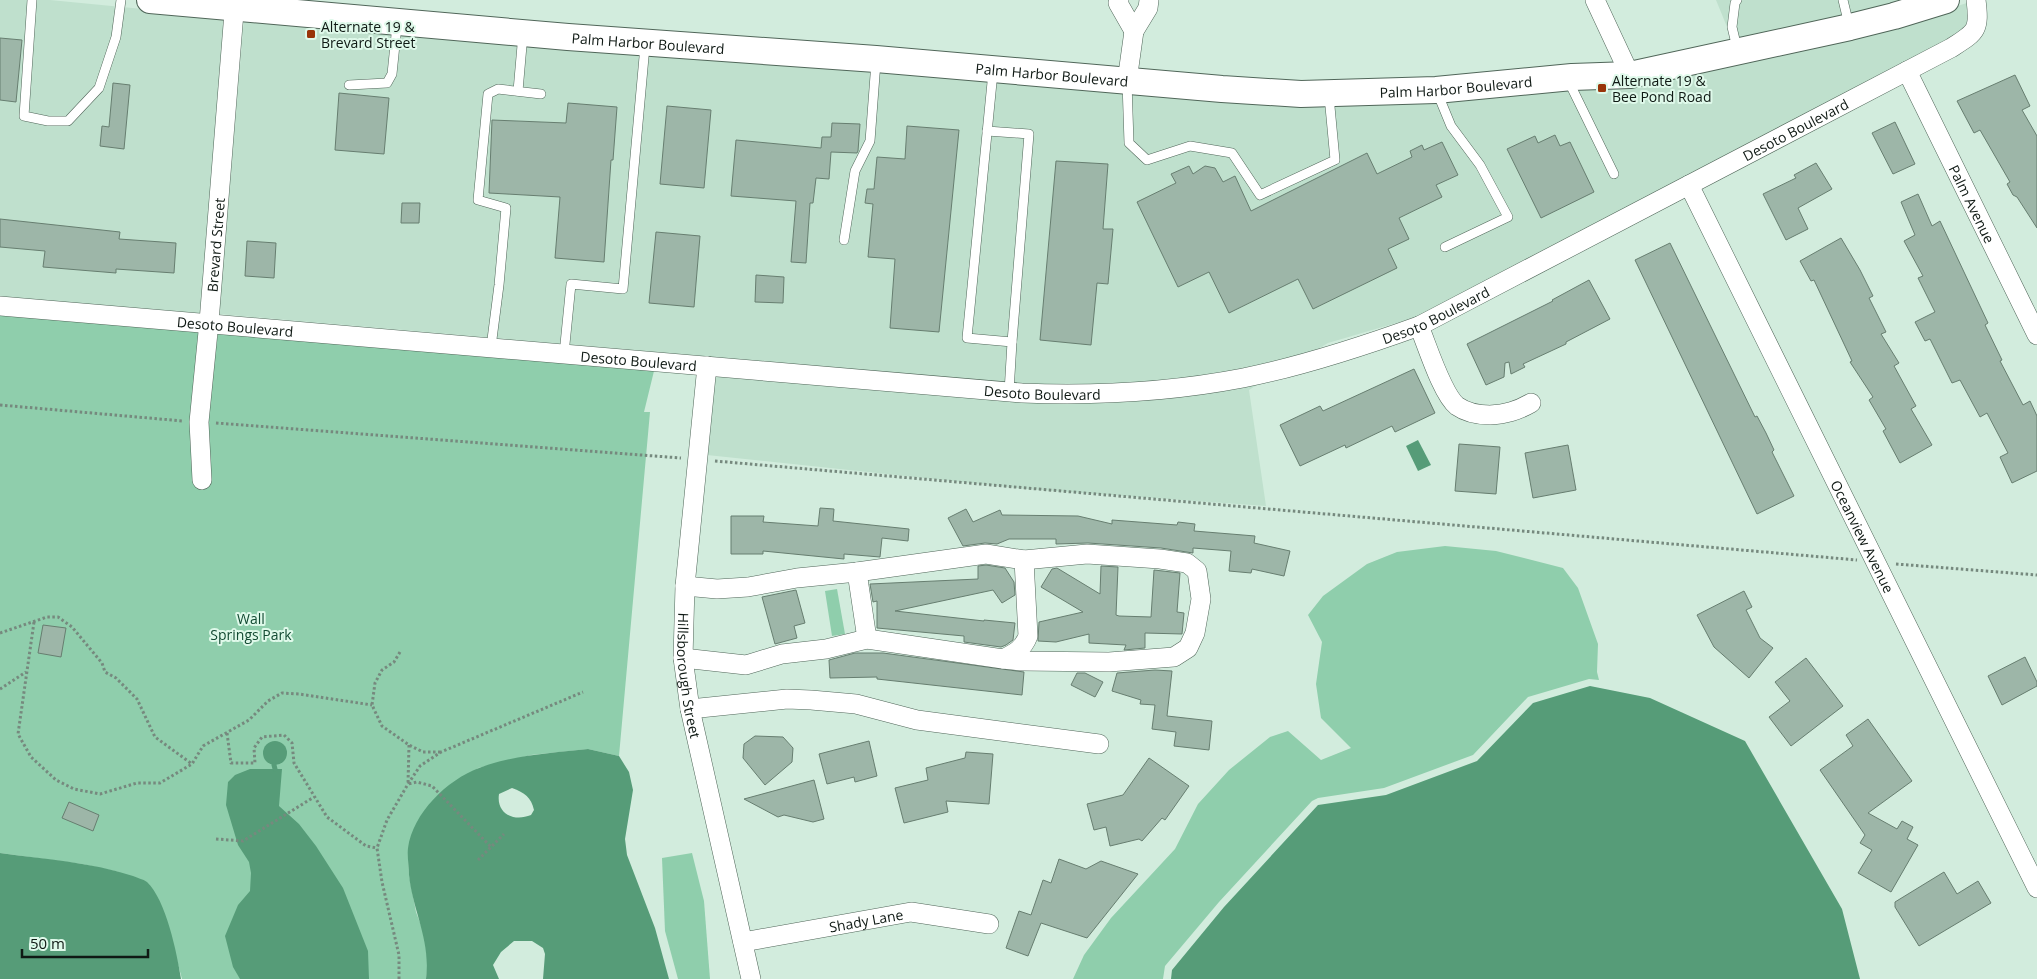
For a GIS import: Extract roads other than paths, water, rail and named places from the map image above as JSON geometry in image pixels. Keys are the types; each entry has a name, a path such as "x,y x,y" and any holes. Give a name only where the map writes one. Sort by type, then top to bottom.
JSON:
{"main road":[{"name":"Palm Harbor Boulevard","path":"150,0 235,4 397,22 524,33 876,59 1300,94 1436,90 1566,77 1630,75 1850,27 1893,12 1946,0"}],"street":[{"path":"1118,0 1134,31"},
{"path":"1595,0 1630,75"},
{"name":"Desoto Boulevard","path":"0,306 209,322 1009,392 1118,393 1181,388 1243,378 1348,351 1418,326 1951,48 1971,35 1977,25 1976,0"},
{"path":"1127,81 1134,31 1152,3"},
{"name":"Brevard Street","path":"202,480 199,422 235,4"},
{"name":"Palm Avenue","path":"1907,71 2037,335"},
{"name":"Oceanview Avenue","path":"1689,185 2037,888"},
{"path":"1418,326 1447,393 1456,405 1467,412 1484,415 1507,414 1531,403"},
{"name":"Hillsborough Street","path":"707,366 685,586 683,658 690,709 751,979"},
{"path":"683,658 746,665 782,654 826,649 866,639 1021,661 1109,662 1174,657 1188,648 1195,632 1201,599 1197,571 1187,563 1088,554 1024,560 986,554 857,572 797,578 748,587 717,589 685,586"},
{"path":"1003,658 1017,652 1024,645 1028,636 1024,560"},
{"path":"857,572 866,639"},
{"path":"690,709 787,699 856,704 918,720 1099,744"},
{"name":"Shady Lane","path":"743,942 911,912 989,924"}],"lane":[{"path":"32,0 24,116 48,121 68,121 99,88 116,37 121,0"},
{"path":"1738,0 1735,3 1732,27 1738,52"},
{"path":"1843,0 1850,27"},
{"path":"349,85 387,83 392,74 397,22"},
{"path":"518,91 524,33"},
{"path":"564,354 570,284 623,289 645,43"},
{"path":"844,240 855,171 870,141 876,59"},
{"path":"994,69 967,338 1012,342"},
{"path":"1566,77 1614,174"},
{"path":"1127,81 1129,143 1147,160 1190,146 1232,153 1260,195 1335,160 1329,93"},
{"path":"491,347 506,208 478,200 488,94 498,89 541,94"},
{"path":"1436,90 1451,126 1480,166 1508,217 1445,247"},
{"path":"988,131 1029,134 1009,392"}],"waterway":[{"path":"274,765 275,769"}],"place":[{"name":"Alternate 19 & Brevard Street","path":"311,34"},
{"name":"Alternate 19 & Bee Pond Road","path":"1602,88"}],"park label":[{"name":"Wall Springs Park","path":"251,626"}]}
